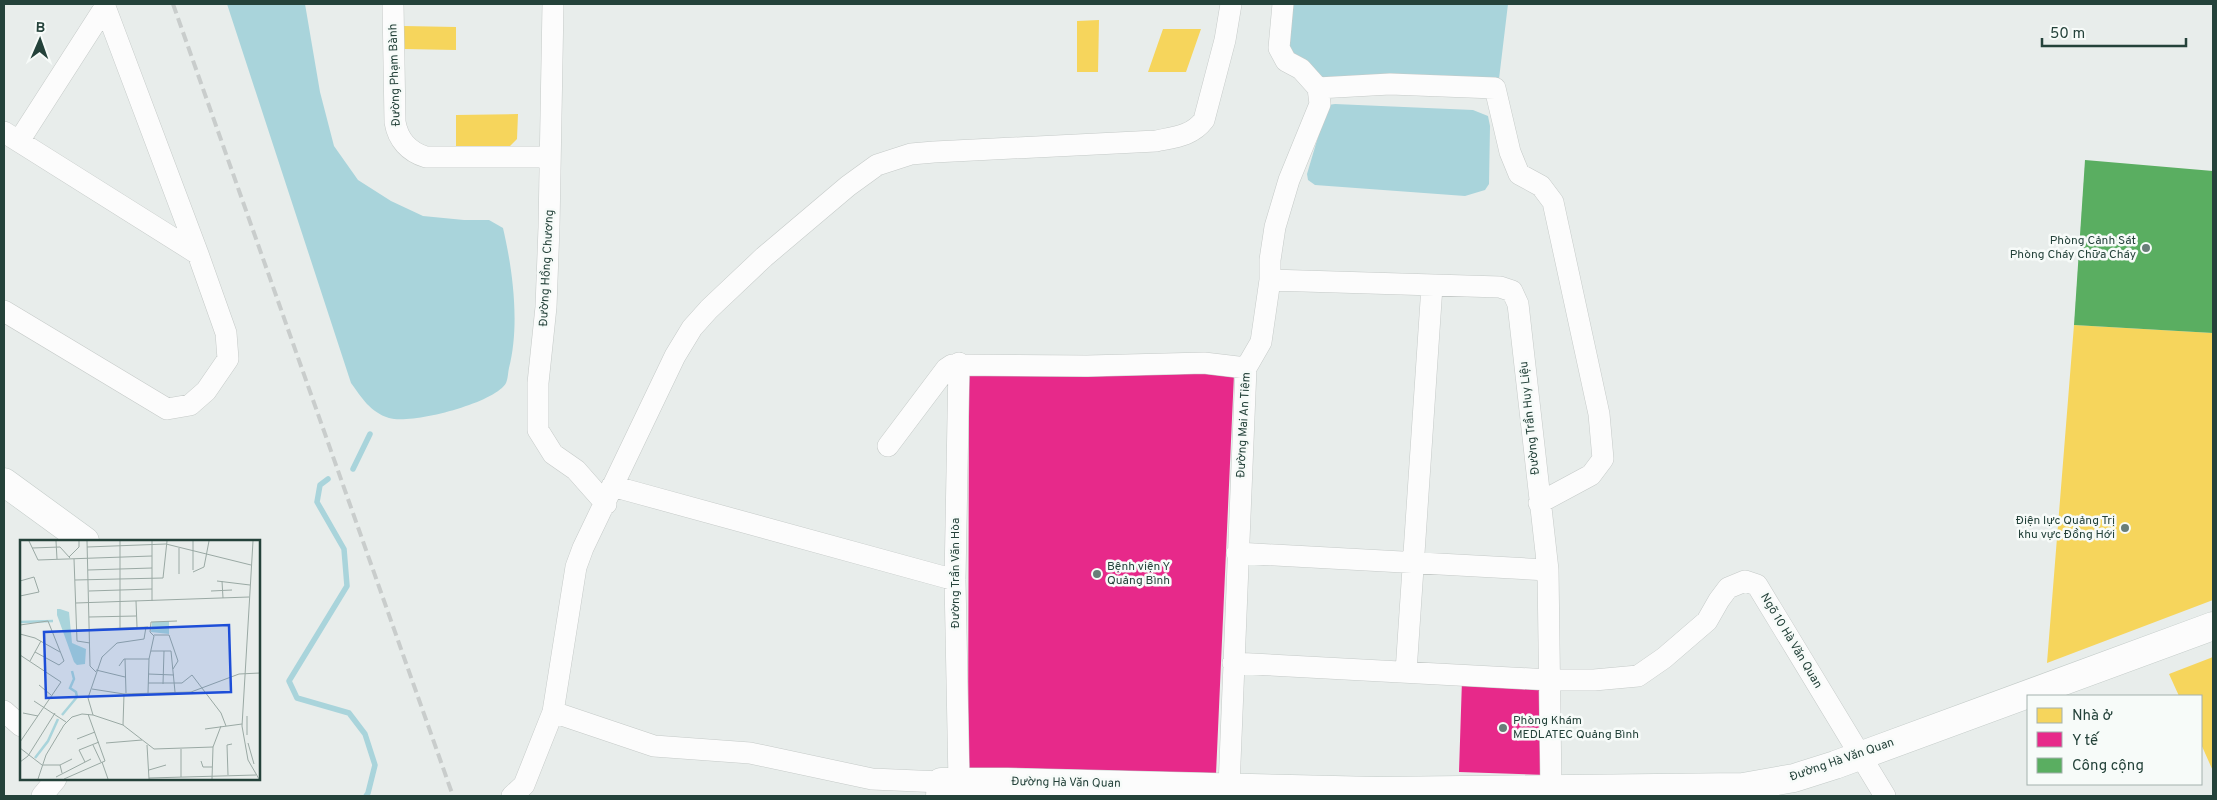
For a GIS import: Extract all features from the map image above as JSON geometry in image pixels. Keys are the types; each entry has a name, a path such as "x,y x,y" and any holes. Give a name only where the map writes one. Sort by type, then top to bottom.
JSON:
{"main road":[{"path":"4,482 84,540"},
{"name":"Đường Hà Văn Quan","path":"947,787 1229,787 1377,791 1743,787 1794,778 1859,756 2213,626"}],"street":[{"name":"Đường Phạm Bành","path":"393,4 395,122 397,132 404,144 415,154 426,157 550,157"},
{"name":"Đường Hồng Chương","path":"553,4 547,296 538,383 538,430 553,454 609,495"},
{"path":"512,796 524,785 553,712 576,568 641,431 658,389 692,328 709,309 764,257 848,186 877,165 911,154 1156,140 1186,134 1198,128 1204,120 1225,40 1231,4"},
{"path":"1282,4 1279,48 1286,61 1301,69 1318,88 1390,84 1495,88 1510,152 1520,174 1541,186 1553,202 1598,414 1603,459 1591,475 1538,503"},
{"path":"104,5 11,137 198,254"},
{"path":"4,311 167,409 190,405 206,392 228,359 226,333 104,5"},
{"name":"Đường Mai An Tiêm","path":"1229,787 1246,368 1261,342 1275,227 1289,180 1320,104 1318,88"},
{"name":"Đường Trần Huy Liệu","path":"1270,280 1500,287 1512,290 1518,304 1538,503 1548,570 1551,789"},
{"path":"1406,672 1432,286"},
{"path":"888,446 946,369 959,363 1087,366 1204,363 1246,368"},
{"name":"Đường Trần Văn Hòa","path":"947,787 955,580 959,363"},
{"path":"609,495 955,580"},
{"path":"1237,553 1548,570"},
{"name":"Ngõ 10 Hà Văn Quan","path":"1233,663 1550,680 1594,680 1638,676 1664,658 1707,621 1728,588 1745,580 1757,585 1885,796"},
{"path":"4,711 20,725"},
{"path":"553,712 654,746 750,754 872,779 947,787"},
{"path":"42,796 55,780"}],"water":[{"path":"227,4 305,4 320,92 334,146 358,180 391,201 423,216 464,220 489,220 503,228 510,262 515,316 507,380 499,391 470,405 452,411 400,419 389,418 377,412 367,404 351,383"},
{"path":"1288,4 1508,4 1499,79 1315,77 1284,52"},
{"path":"1328,105 1473,110 1488,116 1490,126 1489,184 1485,190 1465,196 1315,185 1308,180 1307,174"}],"building: Nhà ở":[{"path":"1099,20 1098,72 1077,72 1077,21"},
{"path":"404,26 456,27 456,50 404,49"},
{"path":"1163,29 1201,29 1186,72 1148,72"},
{"path":"518,114 517,139 505,151 456,151 456,115"},
{"path":"2116,180 2213,186 2213,206 2151,201 2142,305 2114,302 2124,198 2113,198"},
{"name":"Điện lực Quảng Trị khu vực Đồng Hới","path":"2074,325 2213,333 2213,600 2047,663"},
{"path":"2213,657 2213,771 2202,746 2202,695 2179,695 2169,674"}],"building: Y tế":[{"name":"Bệnh viện Y Quảng Bình","path":"969,374 1234,374 1216,774 968,774"},
{"name":"Phòng Khám MEDLATEC Quảng Bình","path":"1462,680 1545,684 1544,775 1459,772"}],"building: Công cộng":[{"name":"Phòng Cảnh Sát Phòng Cháy Chữa Cháy","path":"2085,160 2213,171 2213,333 2074,325"}],"waterway":[{"path":"353,469 370,434"},
{"path":"328,479 320,485 317,502 344,549 347,586 289,681 297,698 349,713 365,734 375,765 366,796"}],"railway":[{"path":"173,4 453,796"}],"place":[{"name":"Phòng Cảnh Sát Phòng Cháy Chữa Cháy","path":"2146,248"},
{"name":"Điện lực Quảng Trị khu vực Đồng Hới","path":"2125,528"},
{"name":"Bệnh viện Y Quảng Bình","path":"1097,574"},
{"name":"Phòng Khám MEDLATEC Quảng Bình","path":"1503,728"}]}
